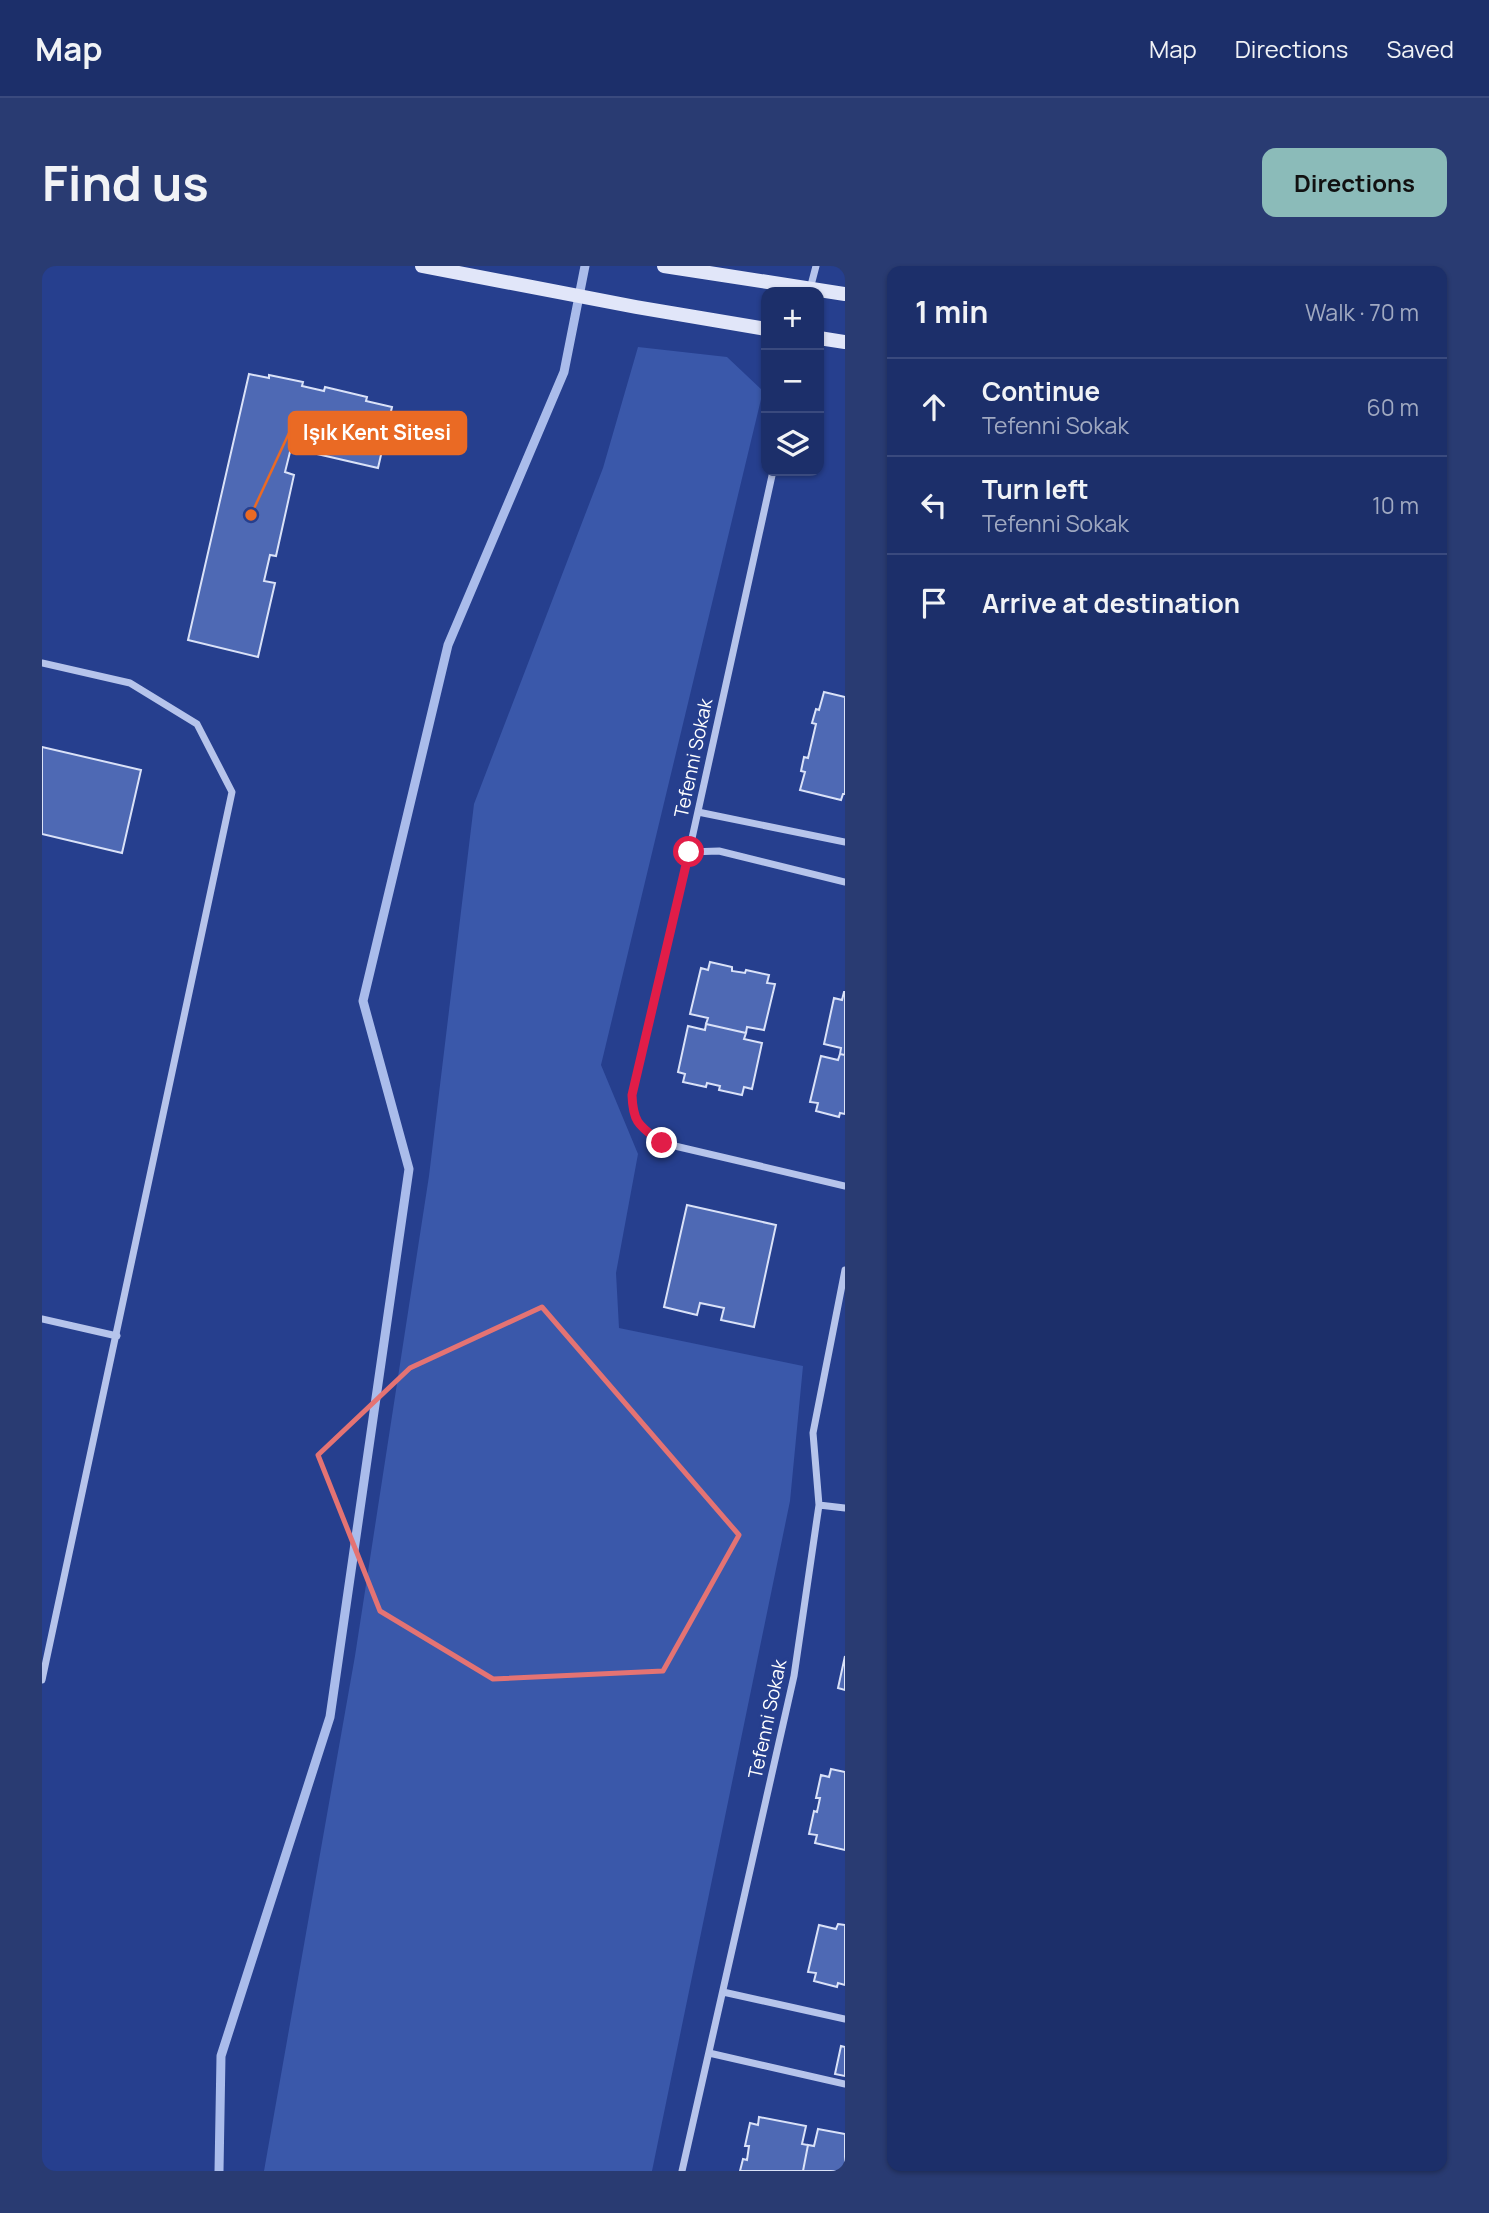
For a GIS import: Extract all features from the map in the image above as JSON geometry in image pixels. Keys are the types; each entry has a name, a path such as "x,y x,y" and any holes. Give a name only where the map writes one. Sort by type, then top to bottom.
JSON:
{"street":[{"path":"422,266 761,328"},
{"path":"664,266 797,287"},
{"path":"811,287 816,266"},
{"path":"824,291 845,295"},
{"path":"824,339 845,342"},
{"name":"Tefenni Sokak","path":"773,476 632,1095 632,1113 639,1125 662,1143 845,1186"},
{"path":"42,663 130,683 197,724 232,792 117,1336 45,1656 42,1681"},
{"path":"698,812 845,842"},
{"path":"689,852 719,851 845,882"},
{"name":"Tefenni Sokak","path":"682,2171 794,1676 819,1505 813,1433 845,1270"},
{"path":"42,1319 117,1336"},
{"path":"819,1505 845,1508"},
{"path":"723,1992 845,2019"},
{"path":"709,2053 845,2084"}],"highlighted area":[{"path":"542,1307 739,1535 663,1671 493,1679 380,1611 318,1455 410,1368"}],"shaded area":[{"path":"638,347 727,357 761,389 761,399 601,1065 638,1154 616,1273 619,1328 803,1366 790,1501 652,2171 264,2171 355,1656 429,1176 474,804 603,468"}],"building":[{"path":"249,374 303,382 302,386 324,391 325,387 367,397 366,401 392,407 378,468 291,448 285,472 294,475 276,556 270,555 264,581 275,583 258,657 188,640"},
{"path":"824,692 845,697 845,794 841,800 800,790 805,772 801,771 804,757 808,758 816,724 812,723"},
{"path":"42,747 141,770 122,853 42,834"},
{"path":"710,962 732,967 732,971 745,973 746,970 769,975 767,983 775,984 764,1030 747,1027 746,1033 706,1024 708,1018 690,1014 701,968 708,970"},
{"path":"844,992 845,1055 840,1054 841,1048 824,1044 834,998 842,1000"},
{"path":"706,1024 746,1033 744,1039 762,1043 752,1089 744,1087 742,1095 719,1090 720,1086 707,1083 706,1087 683,1082 685,1074 678,1072 688,1026 705,1030"},
{"path":"840,1054 845,1055 845,1114 840,1113 839,1117 816,1111 818,1103 810,1102 821,1056 838,1060"},
{"path":"687,1205 776,1225 754,1327 721,1320 724,1308 700,1303 697,1315 664,1307"},
{"path":"845,1656 845,1690 838,1688"},
{"path":"831,1769 845,1772 845,1850 815,1843 817,1835 809,1834 820,1798 816,1798 821,1775 829,1777"},
{"path":"838,1924 845,1925 845,1985 838,1983 837,1987 814,1981 816,1973 808,1972 819,1925 836,1929"},
{"path":"841,2046 845,2047 845,2076 835,2074"},
{"path":"759,2117 806,2126 802,2144 808,2145 803,2171 740,2171 743,2159 747,2160 749,2146 745,2146 750,2123 758,2125"},
{"path":"818,2129 845,2134 845,2171 803,2171 808,2145 814,2146"}],"waterway":[{"path":"219,2171 221,2056 330,1717 409,1169 363,1001 448,645 564,372 585,266"}],"place":[{"name":"Işık Kent Sitesi","path":"251,515"}],"route":[{"path":"662,1143 639,1125 632,1113 632,1095 689,852"}]}
